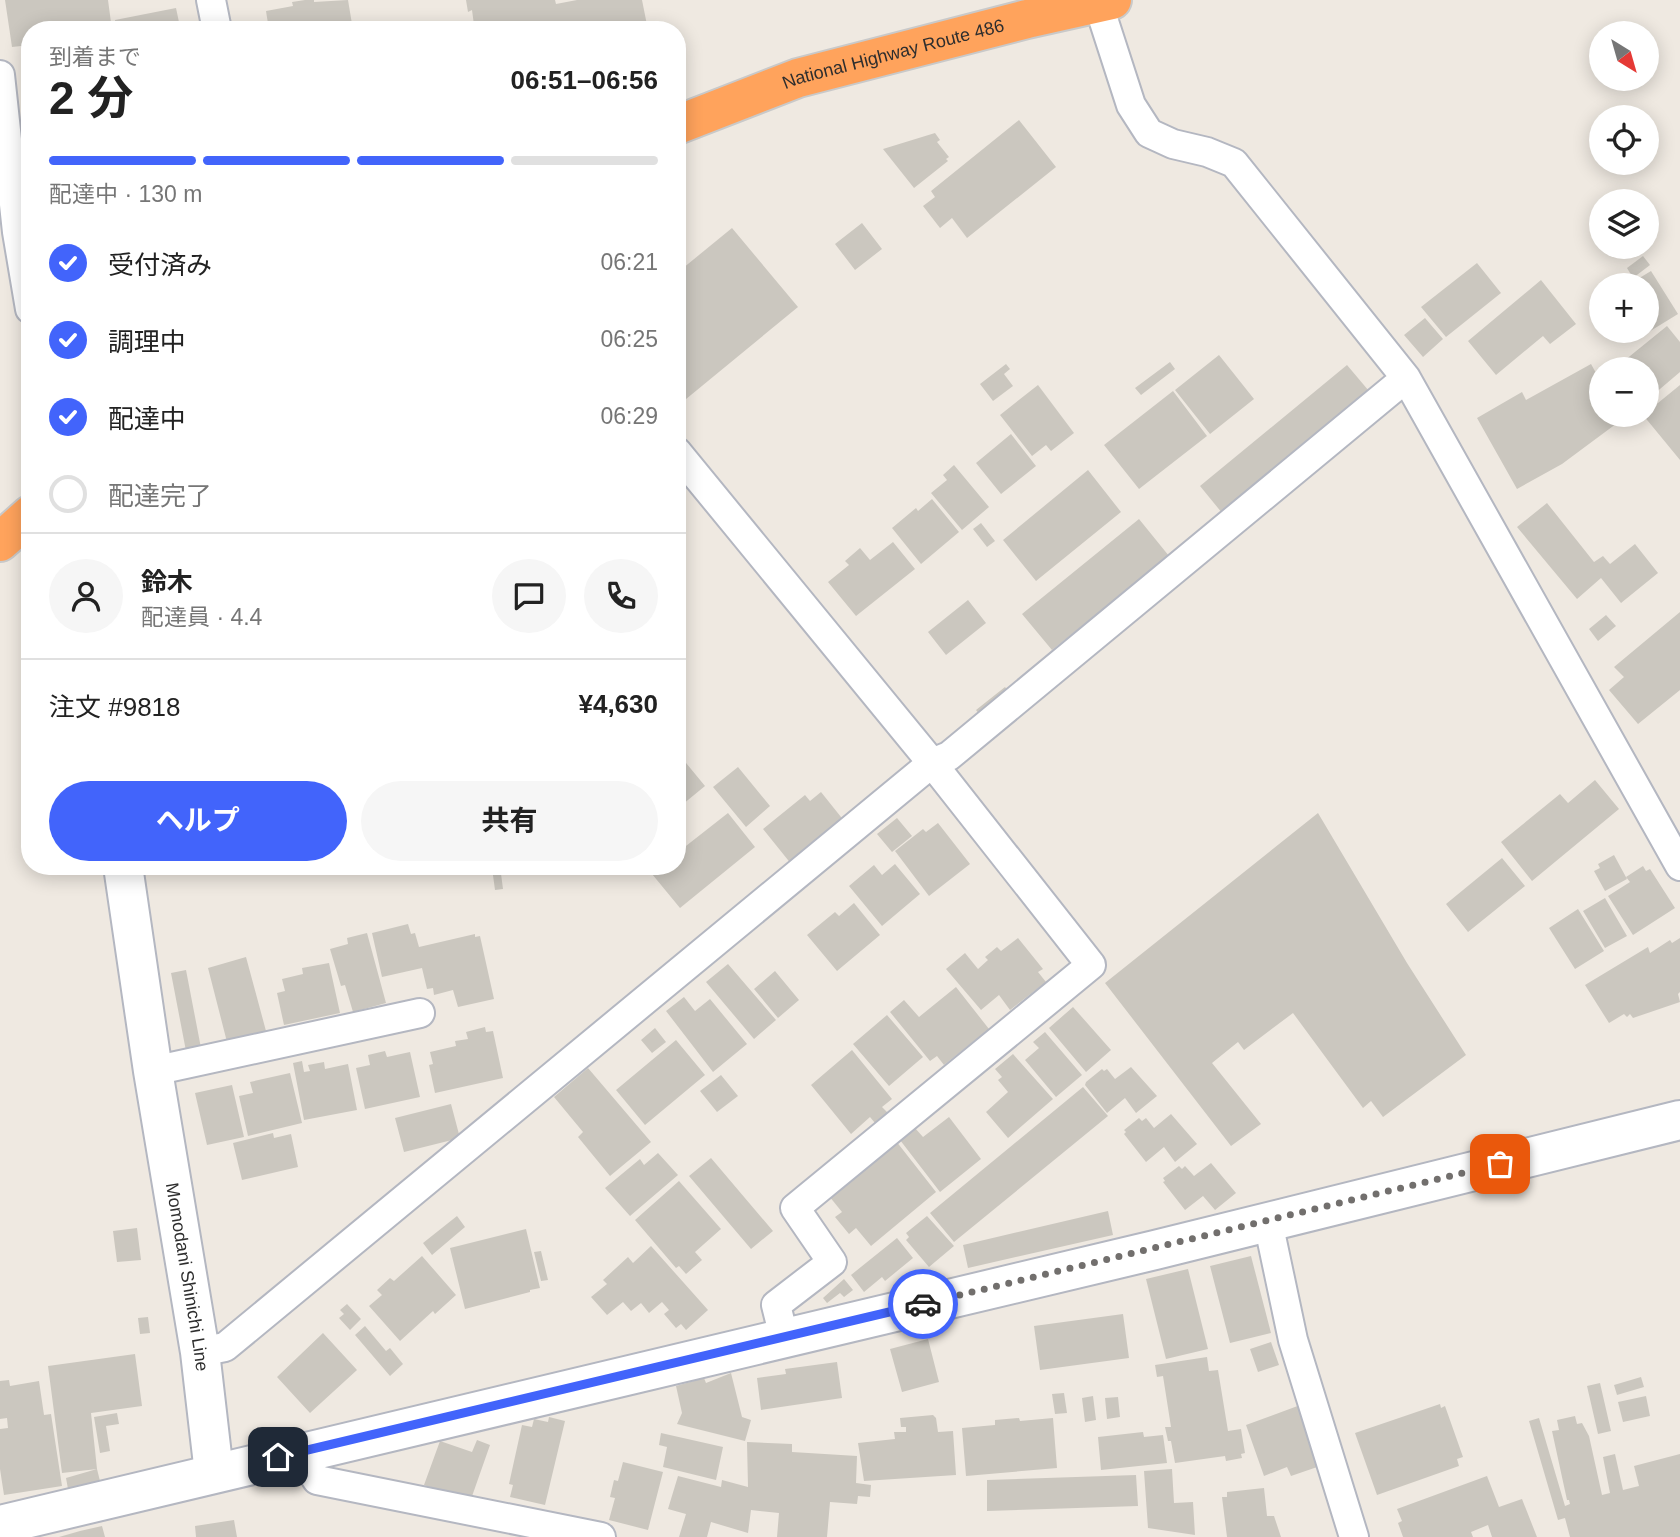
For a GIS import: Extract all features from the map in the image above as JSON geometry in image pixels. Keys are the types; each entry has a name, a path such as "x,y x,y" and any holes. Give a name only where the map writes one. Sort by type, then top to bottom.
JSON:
{"highway":[{"name":"National Highway Route 486","path":"686,122 798,78 1102,1"},
{"path":"0,514 21,505"},
{"path":"0,542 21,523"}],"street":[{"path":"211,0 215,21"},
{"path":"1102,1 1131,105 1149,132 1173,144 1207,152 1234,163 1406,378 1680,866"},
{"path":"0,75 21,260"},
{"path":"200,1352 225,1347 932,763 949,756 1406,378"},
{"path":"686,463 932,763 1091,965 795,1208 832,1262 776,1305 784,1337"},
{"name":"Momodani Shinichi Line","path":"124,875 153,1071 200,1352 214,1473"},
{"path":"153,1071 420,1013"},
{"path":"0,1525 1268,1222 1680,1120"},
{"path":"1268,1222 1293,1340 1354,1537"},
{"path":"299,1452 317,1480 591,1536"}],"building":[{"path":"5,0 108,0 111,21 21,21 21,46 12,47"},
{"path":"348,0 352,21 268,21 266,11 293,6 292,2"},
{"path":"466,0 555,0 556,4 577,0 642,0 646,21 473,21 472,10 468,12"},
{"path":"176,8 179,21 115,21"},
{"path":"1019,120 1056,167 967,238 952,218 940,228 923,206 935,197 931,191"},
{"path":"935,133 940,140 937,142 949,157 946,159 948,161 914,188 883,149"},
{"path":"862,223 882,249 855,270 835,244"},
{"path":"732,228 798,307 686,399 686,266"},
{"path":"1639,259 1645,259 1650,265 1640,273 1630,273 1627,268"},
{"path":"1477,263 1501,293 1446,337 1421,307"},
{"path":"1541,280 1576,324 1550,344 1543,336 1496,375 1468,341"},
{"path":"1659,284 1678,314 1659,326"},
{"path":"1425,318 1443,339 1423,357 1404,335"},
{"path":"1667,326 1680,342 1680,372 1659,390 1659,357 1629,357 1646,343 1659,343 1659,332"},
{"path":"1219,355 1254,399 1210,434 1175,390"},
{"path":"1170,362 1175,369 1141,395 1135,388"},
{"path":"1006,364 1010,369 1004,374 1013,386 993,401 980,384"},
{"path":"1347,365 1374,397 1227,519 1200,486"},
{"path":"1589,365 1589,427 1612,427 1562,464 1517,489 1477,418 1522,392 1526,400"},
{"path":"1038,385 1074,433 1051,451 1046,445 1032,456 1000,415"},
{"path":"1680,385 1680,460 1653,427 1659,427 1659,402"},
{"path":"1173,391 1207,436 1139,489 1104,445"},
{"path":"1011,434 1036,466 1001,494 976,463"},
{"path":"954,465 989,507 962,530 931,493 947,480 943,475"},
{"path":"1088,470 1121,512 1036,581 1003,540"},
{"path":"932,499 959,532 921,564 892,528 916,508 918,511"},
{"path":"1547,503 1594,562 1603,556 1610,564 1635,544 1658,573 1621,603 1601,578 1577,599 1517,527"},
{"path":"1139,519 1169,556 1052,650 1022,614"},
{"path":"981,523 995,541 987,547 973,529"},
{"path":"893,542 915,569 856,616 828,582 849,565 845,561 860,548 870,560"},
{"path":"968,600 986,623 946,655 928,632"},
{"path":"1680,612 1680,690 1638,724 1609,690 1624,677 1614,667"},
{"path":"1606,615 1616,626 1598,641 1589,629"},
{"path":"1005,687 1012,696 982,718 976,710"},
{"path":"686,763 705,786 686,802"},
{"path":"738,767 770,806 746,827 713,787"},
{"path":"1595,780 1619,809 1532,881 1501,842 1560,794 1568,803"},
{"path":"821,792 845,822 792,865 763,829 805,795 810,801"},
{"path":"728,813 755,847 680,908 653,875 686,875 686,846"},
{"path":"1318,813 1407,963 1466,1055 1383,1117 1371,1101 1363,1108 1293,1013 1244,1050 1238,1042 1212,1063 1261,1124 1231,1146 1105,983"},
{"path":"897,818 912,836 892,852 877,834"},
{"path":"938,823 970,864 929,896 895,851 923,829 926,832"},
{"path":"1614,855 1627,879 1605,891 1594,871 1600,868 1598,864"},
{"path":"1502,858 1525,886 1468,932 1446,904"},
{"path":"895,864 920,894 882,926 849,886 874,865 882,875"},
{"path":"1643,866 1646,871 1650,869 1675,908 1633,935 1608,896 1630,882 1626,877"},
{"path":"493,875 501,875 503,889 495,890"},
{"path":"1605,898 1627,936 1605,948 1583,911"},
{"path":"854,903 880,935 837,971 807,935 835,912 839,916"},
{"path":"1578,909 1604,951 1575,969 1549,928"},
{"path":"408,924 411,934 415,933 419,947 475,934 475,937 480,936 494,999 458,1007 453,990 434,995 433,988 427,989 422,968 382,977 372,933"},
{"path":"367,933 386,1003 353,1012 345,985 341,986 330,949 348,944 347,938"},
{"path":"1018,938 1043,969 1038,972 1046,982 1010,1010 999,995 981,1010 946,969 965,953 978,969 988,960 985,957 997,947 1001,951"},
{"path":"1680,938 1680,1002 1633,1018 1630,1014 1627,1017 1624,1014 1609,1023 1585,985 1648,947 1650,953 1670,940 1672,943"},
{"path":"246,957 266,1031 227,1042 208,968"},
{"path":"329,963 340,1013 284,1025 277,993 285,991 282,979 303,974 302,968"},
{"path":"728,964 776,1020 754,1039 706,982"},
{"path":"186,970 201,1048 186,1051 171,973"},
{"path":"775,971 799,1000 778,1018 754,989"},
{"path":"956,987 989,1029 944,1065 937,1056 930,1061 890,1012 904,1000 919,1017"},
{"path":"684,997 695,1011 710,999 747,1044 713,1072 666,1011"},
{"path":"1073,1007 1111,1050 1086,1072 1049,1028"},
{"path":"887,1015 923,1057 889,1086 853,1044"},
{"path":"485,1027 486,1032 493,1031 503,1078 435,1093 429,1065 433,1064 430,1052 456,1046 455,1041 468,1039 466,1032"},
{"path":"655,1028 666,1042 652,1053 641,1040"},
{"path":"1045,1032 1082,1075 1056,1097 1025,1060 1039,1048 1033,1042"},
{"path":"676,1040 705,1075 645,1125 616,1090"},
{"path":"852,1050 892,1099 882,1107 888,1113 875,1123 870,1117 851,1134 811,1085"},
{"path":"385,1051 387,1057 410,1052 420,1097 365,1109 356,1068 370,1065 368,1055"},
{"path":"1013,1054 1053,1099 1008,1138 986,1112 1008,1092 998,1080 1002,1077 995,1069"},
{"path":"302,1061 304,1072 310,1071 308,1065 324,1062 325,1069 348,1064 357,1110 304,1120 293,1063"},
{"path":"1131,1067 1157,1096 1136,1113 1125,1098 1107,1113 1085,1085 1086,1082 1102,1069 1107,1069 1115,1079"},
{"path":"588,1068 651,1142 610,1176 578,1137 583,1132 554,1097"},
{"path":"290,1073 302,1123 248,1136 239,1096 253,1093 250,1082"},
{"path":"721,1075 738,1096 717,1112 700,1091"},
{"path":"232,1085 244,1137 207,1145 195,1093"},
{"path":"1083,1087 1108,1116 954,1242 930,1213"},
{"path":"451,1104 460,1138 404,1152 395,1118"},
{"path":"1171,1114 1197,1144 1175,1162 1164,1147 1146,1162 1124,1134 1124,1130 1139,1118 1142,1121 1146,1118 1154,1128"},
{"path":"949,1117 981,1159 940,1192 900,1140 915,1128 923,1137"},
{"path":"273,1133 274,1138 291,1134 298,1167 242,1180 233,1143"},
{"path":"896,1141 936,1192 871,1246 856,1228 849,1234 835,1217 842,1212 829,1196"},
{"path":"658,1153 678,1175 630,1216 605,1188 640,1159 644,1165"},
{"path":"711,1158 773,1231 751,1249 689,1176"},
{"path":"1211,1163 1236,1193 1215,1210 1203,1196 1185,1210 1163,1182 1163,1178 1179,1166 1182,1169 1185,1166 1194,1176"},
{"path":"679,1181 721,1229 695,1252 702,1260 686,1274 679,1266 676,1268 635,1220"},
{"path":"1108,1211 1113,1235 968,1268 963,1245"},
{"path":"457,1216 465,1227 432,1255 423,1243"},
{"path":"927,1216 954,1246 929,1267 906,1240 909,1237 906,1233"},
{"path":"137,1228 141,1260 117,1262 113,1231"},
{"path":"526,1229 540,1288 465,1309 450,1248"},
{"path":"897,1238 913,1258 885,1281 882,1277 864,1292 851,1275"},
{"path":"651,1246 708,1310 686,1330 681,1324 676,1328 664,1314 669,1310 662,1302 649,1313 641,1303 631,1311 623,1302 607,1315 591,1297 607,1284 603,1280 628,1257 633,1263"},
{"path":"541,1251 548,1280 541,1281 534,1252"},
{"path":"422,1256 456,1295 435,1314 433,1311 400,1341 369,1306 382,1295 377,1290 390,1278 394,1281"},
{"path":"1251,1256 1271,1333 1230,1343 1210,1266"},
{"path":"1188,1269 1208,1349 1166,1359 1146,1279"},
{"path":"844,1279 853,1290 844,1297 840,1293 827,1303 823,1298"},
{"path":"347,1304 361,1319 350,1330 339,1318 344,1314 340,1310"},
{"path":"1123,1314 1129,1358 1040,1370 1034,1326"},
{"path":"148,1317 150,1333 140,1334 138,1318"},
{"path":"365,1326 386,1351 390,1348 403,1364 390,1376 355,1335"},
{"path":"323,1333 357,1370 310,1413 277,1377"},
{"path":"928,1339 939,1382 902,1392 890,1349"},
{"path":"1271,1342 1279,1365 1258,1372 1250,1349"},
{"path":"135,1354 142,1406 91,1413 97,1469 62,1473 48,1366"},
{"path":"1207,1357 1209,1371 1218,1370 1228,1431 1241,1429 1245,1453 1241,1454 1242,1458 1226,1461 1225,1456 1175,1463 1165,1427 1171,1427 1163,1376 1157,1377 1155,1365"},
{"path":"837,1362 842,1398 761,1410 757,1378 786,1374 785,1369"},
{"path":"731,1373 742,1417 751,1420 745,1441 677,1424 682,1413 676,1386 704,1378 706,1383"},
{"path":"1641,1377 1644,1387 1617,1395 1614,1385"},
{"path":"9,1380 10,1386 39,1381 44,1415 51,1414 62,1486 4,1495 0,1469 0,1429 8,1428 7,1418 0,1419 0,1381"},
{"path":"1600,1383 1611,1431 1598,1434 1587,1386"},
{"path":"1064,1393 1067,1413 1055,1414 1052,1394"},
{"path":"1093,1396 1096,1420 1085,1422 1082,1398"},
{"path":"1646,1396 1650,1416 1623,1422 1618,1402"},
{"path":"1118,1397 1120,1417 1107,1419 1105,1398"},
{"path":"1303,1404 1323,1465 1291,1476 1287,1467 1264,1476 1246,1425"},
{"path":"1440,1404 1441,1408 1445,1406 1463,1457 1457,1459 1459,1466 1377,1495 1355,1433"},
{"path":"117,1413 119,1424 106,1426 110,1451 100,1453 94,1417"},
{"path":"933,1415 938,1432 953,1431 956,1475 864,1481 858,1443 895,1439 894,1432 906,1432 906,1427 901,1427 900,1418"},
{"path":"1575,1416 1577,1424 1582,1423 1589,1436 1602,1495 1610,1493 1603,1457 1615,1454 1623,1490 1639,1486 1634,1466 1680,1454 1680,1537 1570,1537 1565,1518 1558,1520 1529,1421 1539,1418 1565,1506 1570,1504 1552,1431 1559,1430 1557,1420"},
{"path":"549,1417 565,1421 545,1505 510,1497 513,1485 509,1484 522,1425 532,1427 534,1419 548,1422"},
{"path":"1019,1418 1020,1421 1053,1418 1057,1468 966,1476 962,1428 995,1425 995,1420"},
{"path":"1143,1432 1144,1437 1163,1435 1167,1463 1101,1470 1098,1437"},
{"path":"661,1433 723,1447 716,1480 663,1467 667,1447 659,1445"},
{"path":"477,1440 490,1445 470,1502 424,1485 440,1441 472,1452"},
{"path":"747,1442 792,1444 792,1452 857,1456 856,1483 871,1485 870,1497 858,1496 857,1504 830,1502 827,1537 777,1537 779,1513 751,1510 748,1533 711,1522 707,1537 679,1537 686,1514 668,1509 678,1476 721,1487 722,1480 748,1487"},
{"path":"623,1462 663,1472 648,1530 609,1520 615,1498 610,1497 614,1480 618,1481"},
{"path":"97,1469 100,1481 68,1489 66,1478"},
{"path":"1172,1469 1174,1503 1193,1502 1195,1535 1148,1528 1144,1471"},
{"path":"1136,1475 1138,1506 987,1511 987,1480"},
{"path":"1487,1476 1499,1507 1522,1499 1537,1537 1492,1537 1488,1525 1471,1532 1473,1537 1403,1537 1398,1523 1402,1521 1397,1509"},
{"path":"1264,1488 1267,1516 1274,1516 1281,1537 1227,1537 1222,1497 1227,1497 1227,1492"},
{"path":"234,1520 237,1537 196,1537 195,1526"},
{"path":"102,1526 105,1537 59,1537 80,1531"}],"way so far":[{"path":"923,1304 1500,1164"}],"route":[{"path":"278,1457 923,1304"}]}
